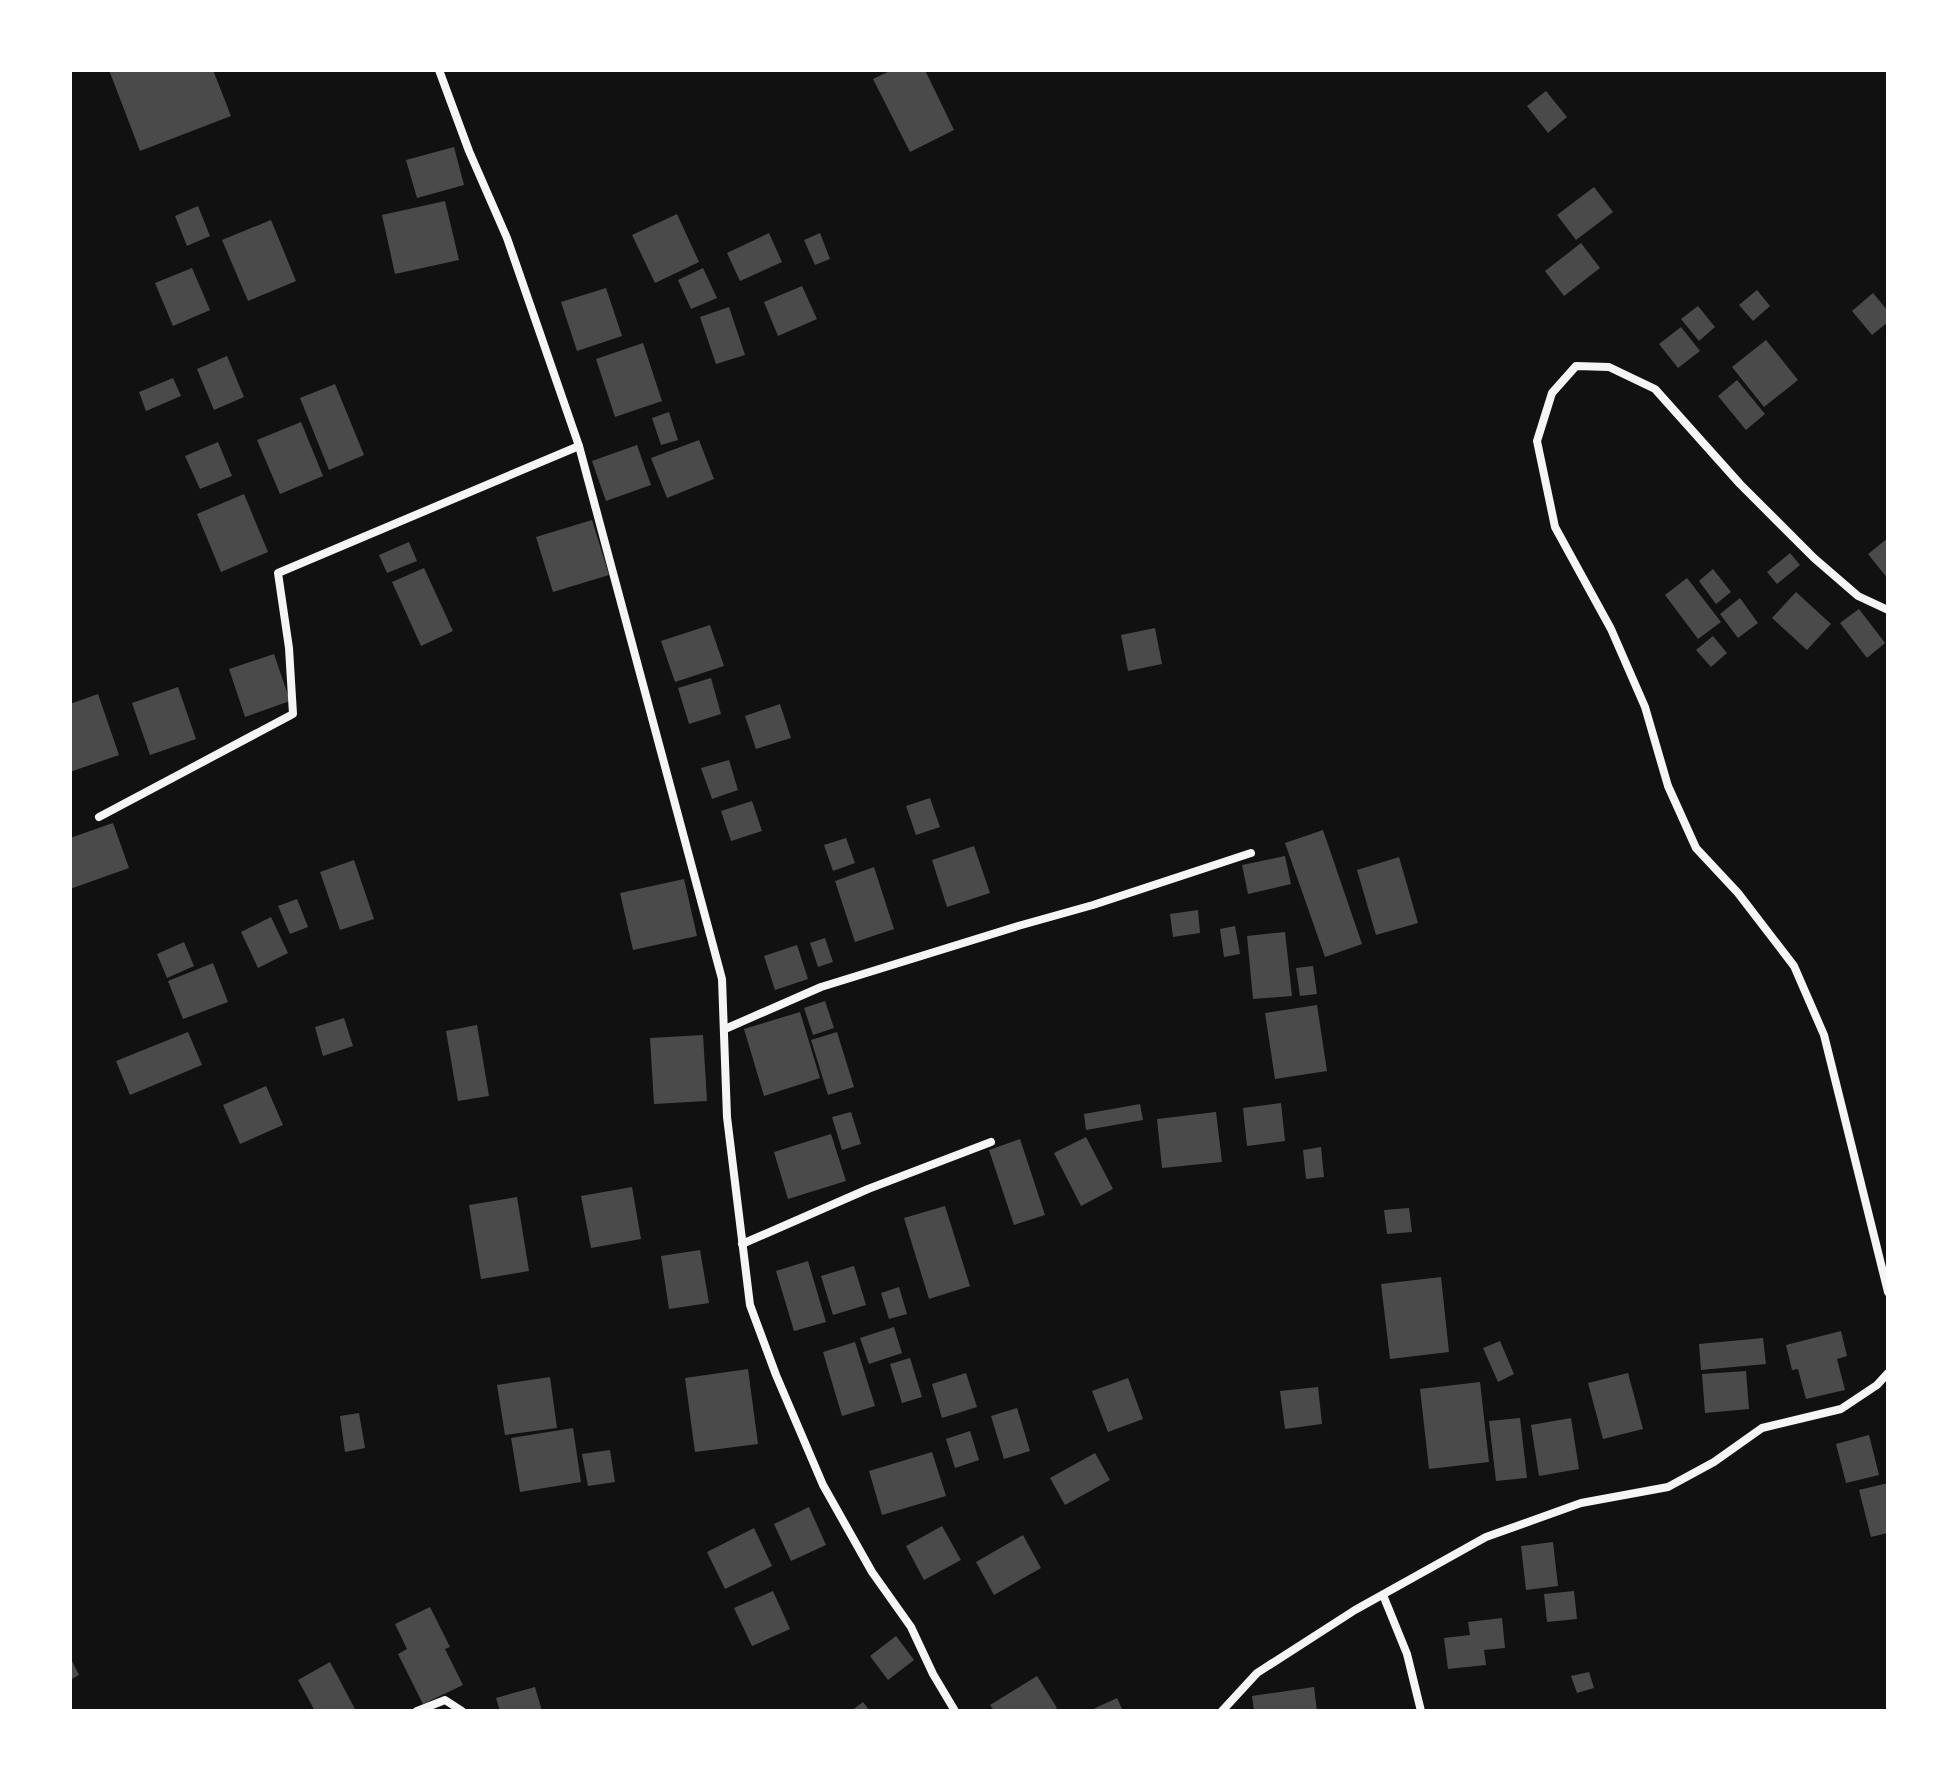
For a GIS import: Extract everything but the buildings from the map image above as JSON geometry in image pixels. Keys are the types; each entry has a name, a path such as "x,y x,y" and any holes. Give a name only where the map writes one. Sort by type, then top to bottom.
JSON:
{"street":[{"path":"439,70 469,151 507,238 579,446 722,979 727,1117 750,1305 823,1485 872,1572 911,1627 955,1711"},
{"path":"1888,610 1858,596 1814,558 1740,484 1655,389 1609,367 1576,366 1552,393 1537,441 1555,527 1611,629 1645,707 1668,786 1696,848 1738,893 1794,966 1824,1035 1888,1292"},
{"path":"99,817 293,714 289,648 278,573 579,446"},
{"path":"725,1029 821,987 1093,905 1251,853"},
{"path":"742,1244 868,1189 991,1142"},
{"path":"1222,1711 1257,1673 1383,1595 1486,1537 1581,1503 1668,1487 1714,1462 1762,1428 1841,1409 1877,1385 1888,1373"},
{"path":"1383,1595 1407,1654 1421,1711"},
{"path":"417,1711 445,1700 462,1711"}]}
